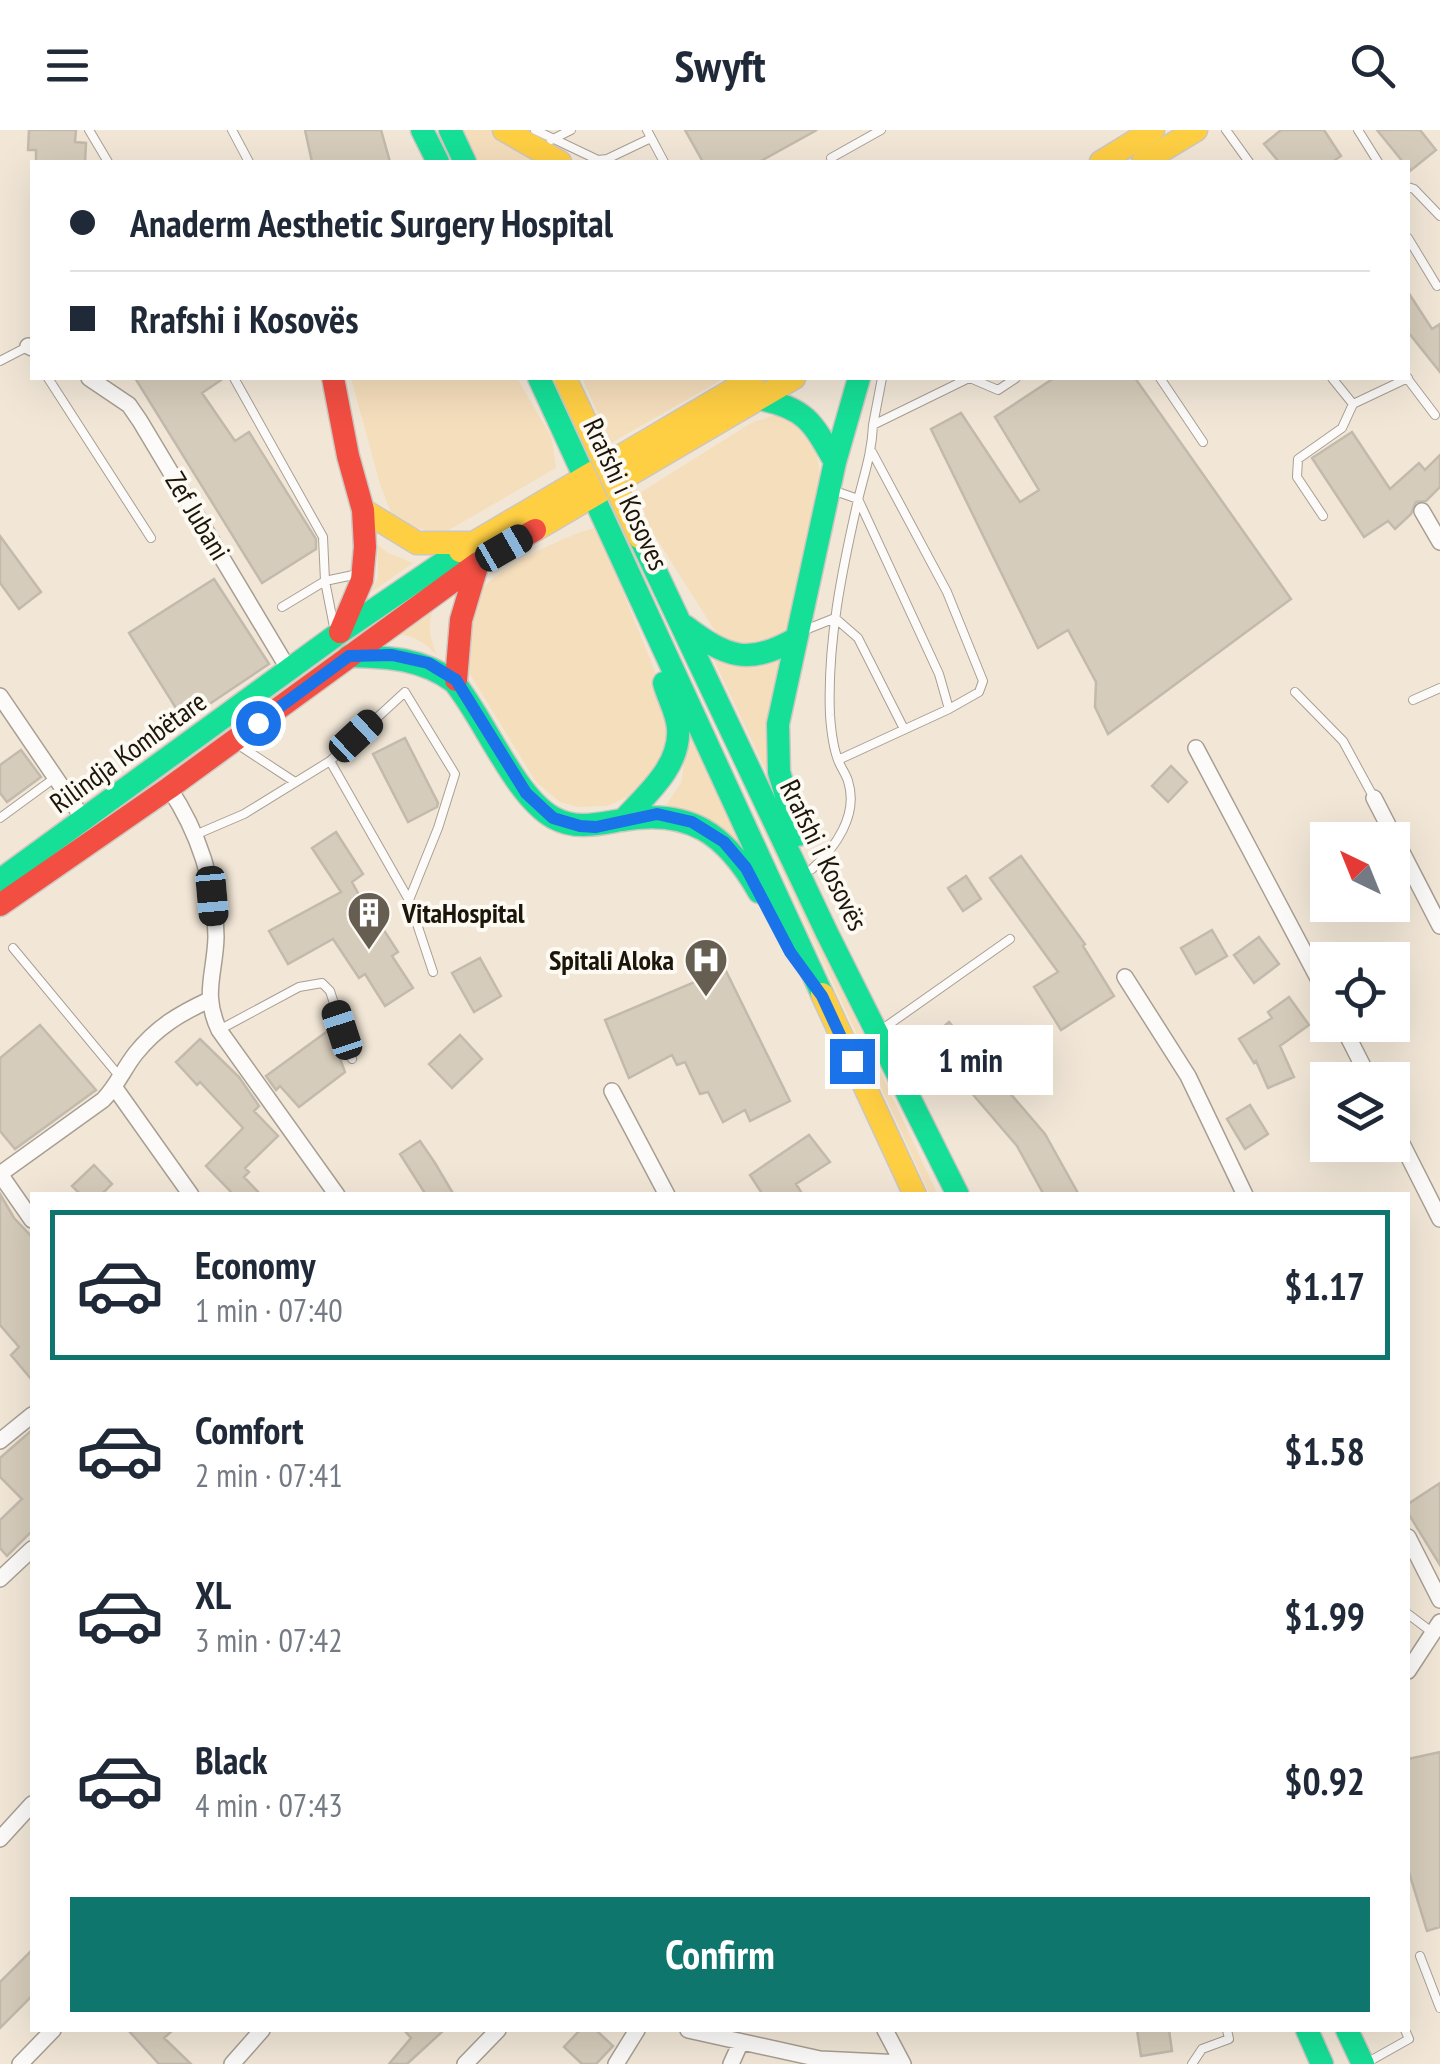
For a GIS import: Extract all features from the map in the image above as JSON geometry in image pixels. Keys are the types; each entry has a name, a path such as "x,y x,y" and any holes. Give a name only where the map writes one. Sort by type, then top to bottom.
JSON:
{"main road":[{"path":"408,130 414,160"},
{"path":"422,130 437,160"},
{"path":"450,130 464,160"},
{"path":"504,130 556,160"},
{"path":"1146,160 1196,130"},
{"path":"1104,160 1143,133"},
{"path":"333,380 363,510 363,576 338,634"},
{"name":"Rrafshi i Kosoves","path":"540,380 659,636"},
{"name":"Rrafshi i Kosoves","path":"566,380 640,538"},
{"path":"363,510 405,538 475,553 757,388 787,380"},
{"path":"858,380 835,462 776,747 790,814 842,936 860,995"},
{"path":"757,388 807,414 835,462"},
{"name":"Rrafshi i Kosovës","path":"640,538 827,933 957,1192"},
{"path":"456,680 455,642 475,553"},
{"name":"Rilindja Kombëtare","path":"0,880 338,634 475,553"},
{"name":"Rilindja Kombëtare","path":"0,905 233,742 349,656 475,553"},
{"path":"682,624 725,652 746,658 767,655 796,636"},
{"path":"622,820 657,782 676,746 678,728 666,693 659,636"},
{"name":"Rrafshi i Kosovës","path":"659,636 914,1192"},
{"path":"349,656 392,655 428,663 456,680 507,764 540,808 553,818 596,827 657,814 692,822 724,842 746,868 790,952 822,996"},
{"path":"1309,2032 1322,2064"},
{"path":"1348,2032 1364,2064"}],"street":[{"name":"Zef Jubani","path":"92,380 129,405 140,421 289,670"},
{"path":"1422,512 1440,542"},
{"path":"0,696 85,820"},
{"path":"1196,748 1310,963"},
{"path":"169,788 195,836 212,896 216,934 209,1000 220,1030 335,1192"},
{"path":"1374,798 1440,926"},
{"path":"1125,977 1188,1076 1243,1192"},
{"path":"30,1217 0,1174 118,1082 134,1055 162,1024 209,1000"},
{"path":"118,1082 189,1192"},
{"path":"612,1090 664,1192"},
{"path":"1410,1160 1440,1219"},
{"path":"0,1441 30,1416"},
{"path":"1410,1540 1440,1600"},
{"path":"0,1579 30,1551"},
{"path":"1410,1663 1436,1628"},
{"path":"0,1839 30,1806"},
{"path":"20,2064 51,2032"},
{"path":"232,2064 260,2032"},
{"path":"465,2064 496,2032"},
{"path":"616,2064 636,2032"},
{"path":"704,2032 745,2037 762,2048 820,2059 902,2063 886,2032"},
{"path":"731,2064 745,2037"}],"lane":[{"path":"88,130 107,160"},
{"path":"232,130 248,160"},
{"path":"536,130 598,160 607,159 649,134 663,160"},
{"path":"551,140 571,130"},
{"path":"831,158 881,130"},
{"path":"1226,130 1248,160"},
{"path":"1358,130 1377,160"},
{"path":"1410,188 1440,216"},
{"path":"1410,241 1438,286"},
{"path":"0,361 30,349"},
{"path":"49,380 151,538"},
{"path":"235,380 322,537 325,581 338,634"},
{"path":"812,869 832,851 850,808 850,784 838,760 830,714 835,618 858,499 872,452 882,380"},
{"path":"873,425 965,380"},
{"path":"974,380 998,390 1013,380"},
{"path":"1161,380 1203,442"},
{"path":"1334,380 1353,404"},
{"path":"1323,516 1297,476 1298,459 1342,428 1353,404 1404,380"},
{"path":"1409,380 1435,415"},
{"path":"838,760 949,709 979,692 983,682 947,592 872,452"},
{"path":"830,489 858,499 940,674 949,709"},
{"path":"282,608 325,581 352,573 363,576"},
{"path":"796,636 835,618"},
{"path":"835,618 858,638 904,729"},
{"path":"1413,700 1440,688"},
{"path":"195,836 244,814 330,761 404,692 455,774 408,900"},
{"path":"1295,692 1332,727 1374,798"},
{"path":"233,742 296,782"},
{"path":"330,761 408,900 434,972"},
{"path":"0,818 56,777"},
{"path":"878,1032 1010,939"},
{"path":"12,948 118,1082"},
{"path":"220,1030 299,987 322,984 330,991 352,1059"},
{"path":"1410,1615 1436,1628"},
{"path":"1420,1956 1440,2008"},
{"path":"1192,2064 1202,2049 1229,2039 1227,2032"},
{"path":"1364,2064 1409,2039 1406,2032"}],"shaded area":[{"path":"461,130 494,130 543,160 475,160"},
{"path":"352,380 518,380 552,438 556,468 442,534 395,523 380,484"},
{"path":"583,380 721,380 611,443"},
{"path":"787,411 802,423 812,441 820,481 787,631 768,647 722,642 649,527 638,494 751,423"},
{"path":"623,522 937,1192 929,1192"},
{"path":"594,528 669,706 674,730 642,791 607,806 577,807 560,802 536,782 463,663 484,587 536,552"},
{"path":"378,545 413,563 370,593 378,578"},
{"path":"438,598 430,627 437,656 416,639 390,634"},
{"path":"709,650 747,667 765,665 784,654 770,779"},
{"path":"690,726 749,857 666,805 681,783"}],"building":[{"path":"29,130 76,130 75,142 86,143 85,160 36,160 36,150 28,150"},
{"path":"305,130 381,130 389,160 312,160"},
{"path":"685,130 817,130 763,160 702,160"},
{"path":"1281,130 1324,130 1341,156 1335,160 1277,160 1264,144"},
{"path":"1377,130 1420,130 1436,150 1410,171 1410,160 1401,160"},
{"path":"1410,295 1432,329 1440,324 1440,372 1410,334"},
{"path":"136,380 221,380 202,393 235,441 249,432 316,539 316,549 262,583"},
{"path":"1051,380 1136,380 1291,599 1108,734 1095,707 1096,682 1068,630 1038,648 931,429 961,413 1020,502 1039,490 995,417"},
{"path":"1352,432 1390,489 1419,463 1425,470 1440,455 1440,487 1426,501 1416,502 1411,514 1395,529 1388,521 1364,537 1312,458"},
{"path":"0,536 41,592 19,609 0,583"},
{"path":"214,579 269,664 184,721 129,633"},
{"path":"405,738 438,803 408,822 373,754"},
{"path":"21,750 41,777 7,802 0,793 0,765"},
{"path":"1171,766 1187,782 1168,802 1152,786"},
{"path":"336,832 363,874 352,882 376,926 380,924 398,952 392,956 413,988 385,1006 365,974 359,978 333,939 288,964 269,931 341,892 312,848"},
{"path":"1021,856 1085,944 1114,996 1061,1030 1034,987 1058,972 990,878"},
{"path":"966,876 981,899 963,911 948,888"},
{"path":"1212,930 1227,956 1196,974 1181,948"},
{"path":"1259,937 1279,964 1254,983 1234,955"},
{"path":"480,958 501,996 474,1012 452,973"},
{"path":"725,969 790,1101 750,1121 745,1110 723,1122 708,1092 700,1094 685,1062 677,1065 672,1055 629,1078 605,1020"},
{"path":"1289,997 1309,1025 1280,1046 1294,1077 1268,1088 1256,1061 1239,1039 1272,1018 1268,1012"},
{"path":"949,1022 1045,1134 1077,1192 1042,1192 1017,1146 927,1041"},
{"path":"40,1025 96,1090 15,1149 0,1131 0,1058"},
{"path":"329,1030 345,1072 299,1107 280,1086 276,1090 266,1076"},
{"path":"460,1035 482,1059 452,1088 429,1064"},
{"path":"200,1039 239,1077 259,1106 254,1111 278,1136 245,1168 249,1172 244,1177 258,1192 231,1192 206,1166 243,1128 176,1062"},
{"path":"1250,1105 1268,1134 1245,1149 1227,1119"},
{"path":"809,1135 830,1162 796,1184 801,1192 761,1192 750,1175"},
{"path":"420,1141 452,1192 424,1192 400,1154"},
{"path":"94,1165 112,1184 104,1192 78,1192 72,1186"},
{"path":"0,1194 30,1235 30,1378 11,1355 19,1347 0,1325"},
{"path":"30,1432 30,1533 7,1556 0,1548 0,1520 22,1499 0,1477 0,1458"},
{"path":"1440,1483 1440,1565 1410,1516 1410,1503"},
{"path":"1440,1752 1440,1927 1427,1931 1410,1876 1410,1759"},
{"path":"30,1952 30,1998 0,2028 0,1982"},
{"path":"130,2032 171,2032 164,2038 191,2064 159,2064"},
{"path":"406,2032 442,2032 407,2064 389,2064 411,2038"},
{"path":"578,2032 598,2032 613,2046 596,2064 582,2064 564,2047"},
{"path":"1137,2032 1169,2032 1172,2051 1141,2056"}],"traffic: fast":[{"path":"422,130 437,160"},
{"path":"450,130 464,160"},
{"path":"540,380 822,994"},
{"path":"798,835 779,772 778,724 835,462 858,380"},
{"path":"760,399 788,407 806,419 835,462"},
{"path":"640,538 827,933 956,1192"},
{"path":"0,880 335,636 460,551"},
{"path":"685,626 713,645 738,654 764,653 795,639"},
{"path":"349,656 417,663 454,682 526,793 554,818 579,825 646,817 687,822 719,841 759,892"},
{"path":"623,820 660,779 674,755 677,722 664,683"},
{"path":"1308,2032 1322,2064"},
{"path":"1348,2032 1363,2064"}],"traffic: slow":[{"path":"504,130 556,160"},
{"path":"1104,160 1153,130"},
{"path":"1146,160 1196,130"},
{"path":"566,380 640,538"},
{"path":"460,551 750,380"},
{"path":"535,530 791,380"},
{"path":"363,510 417,543 471,543"},
{"path":"822,994 914,1192"}],"traffic: jam":[{"path":"333,380 363,510 365,547 362,580 340,632"},
{"path":"0,905 169,788 478,563 535,530"},
{"path":"456,680 461,620 478,563"}],"place":[{"name":"VitaHospital","path":"369,951"},
{"name":"Spitali Aloka","path":"706,998"}],"route":[{"path":"258,723 349,656 392,655 428,663 456,680 526,793 553,818 596,827 657,814 692,822 724,842 746,868 801,971 822,996 852,1061"}]}
